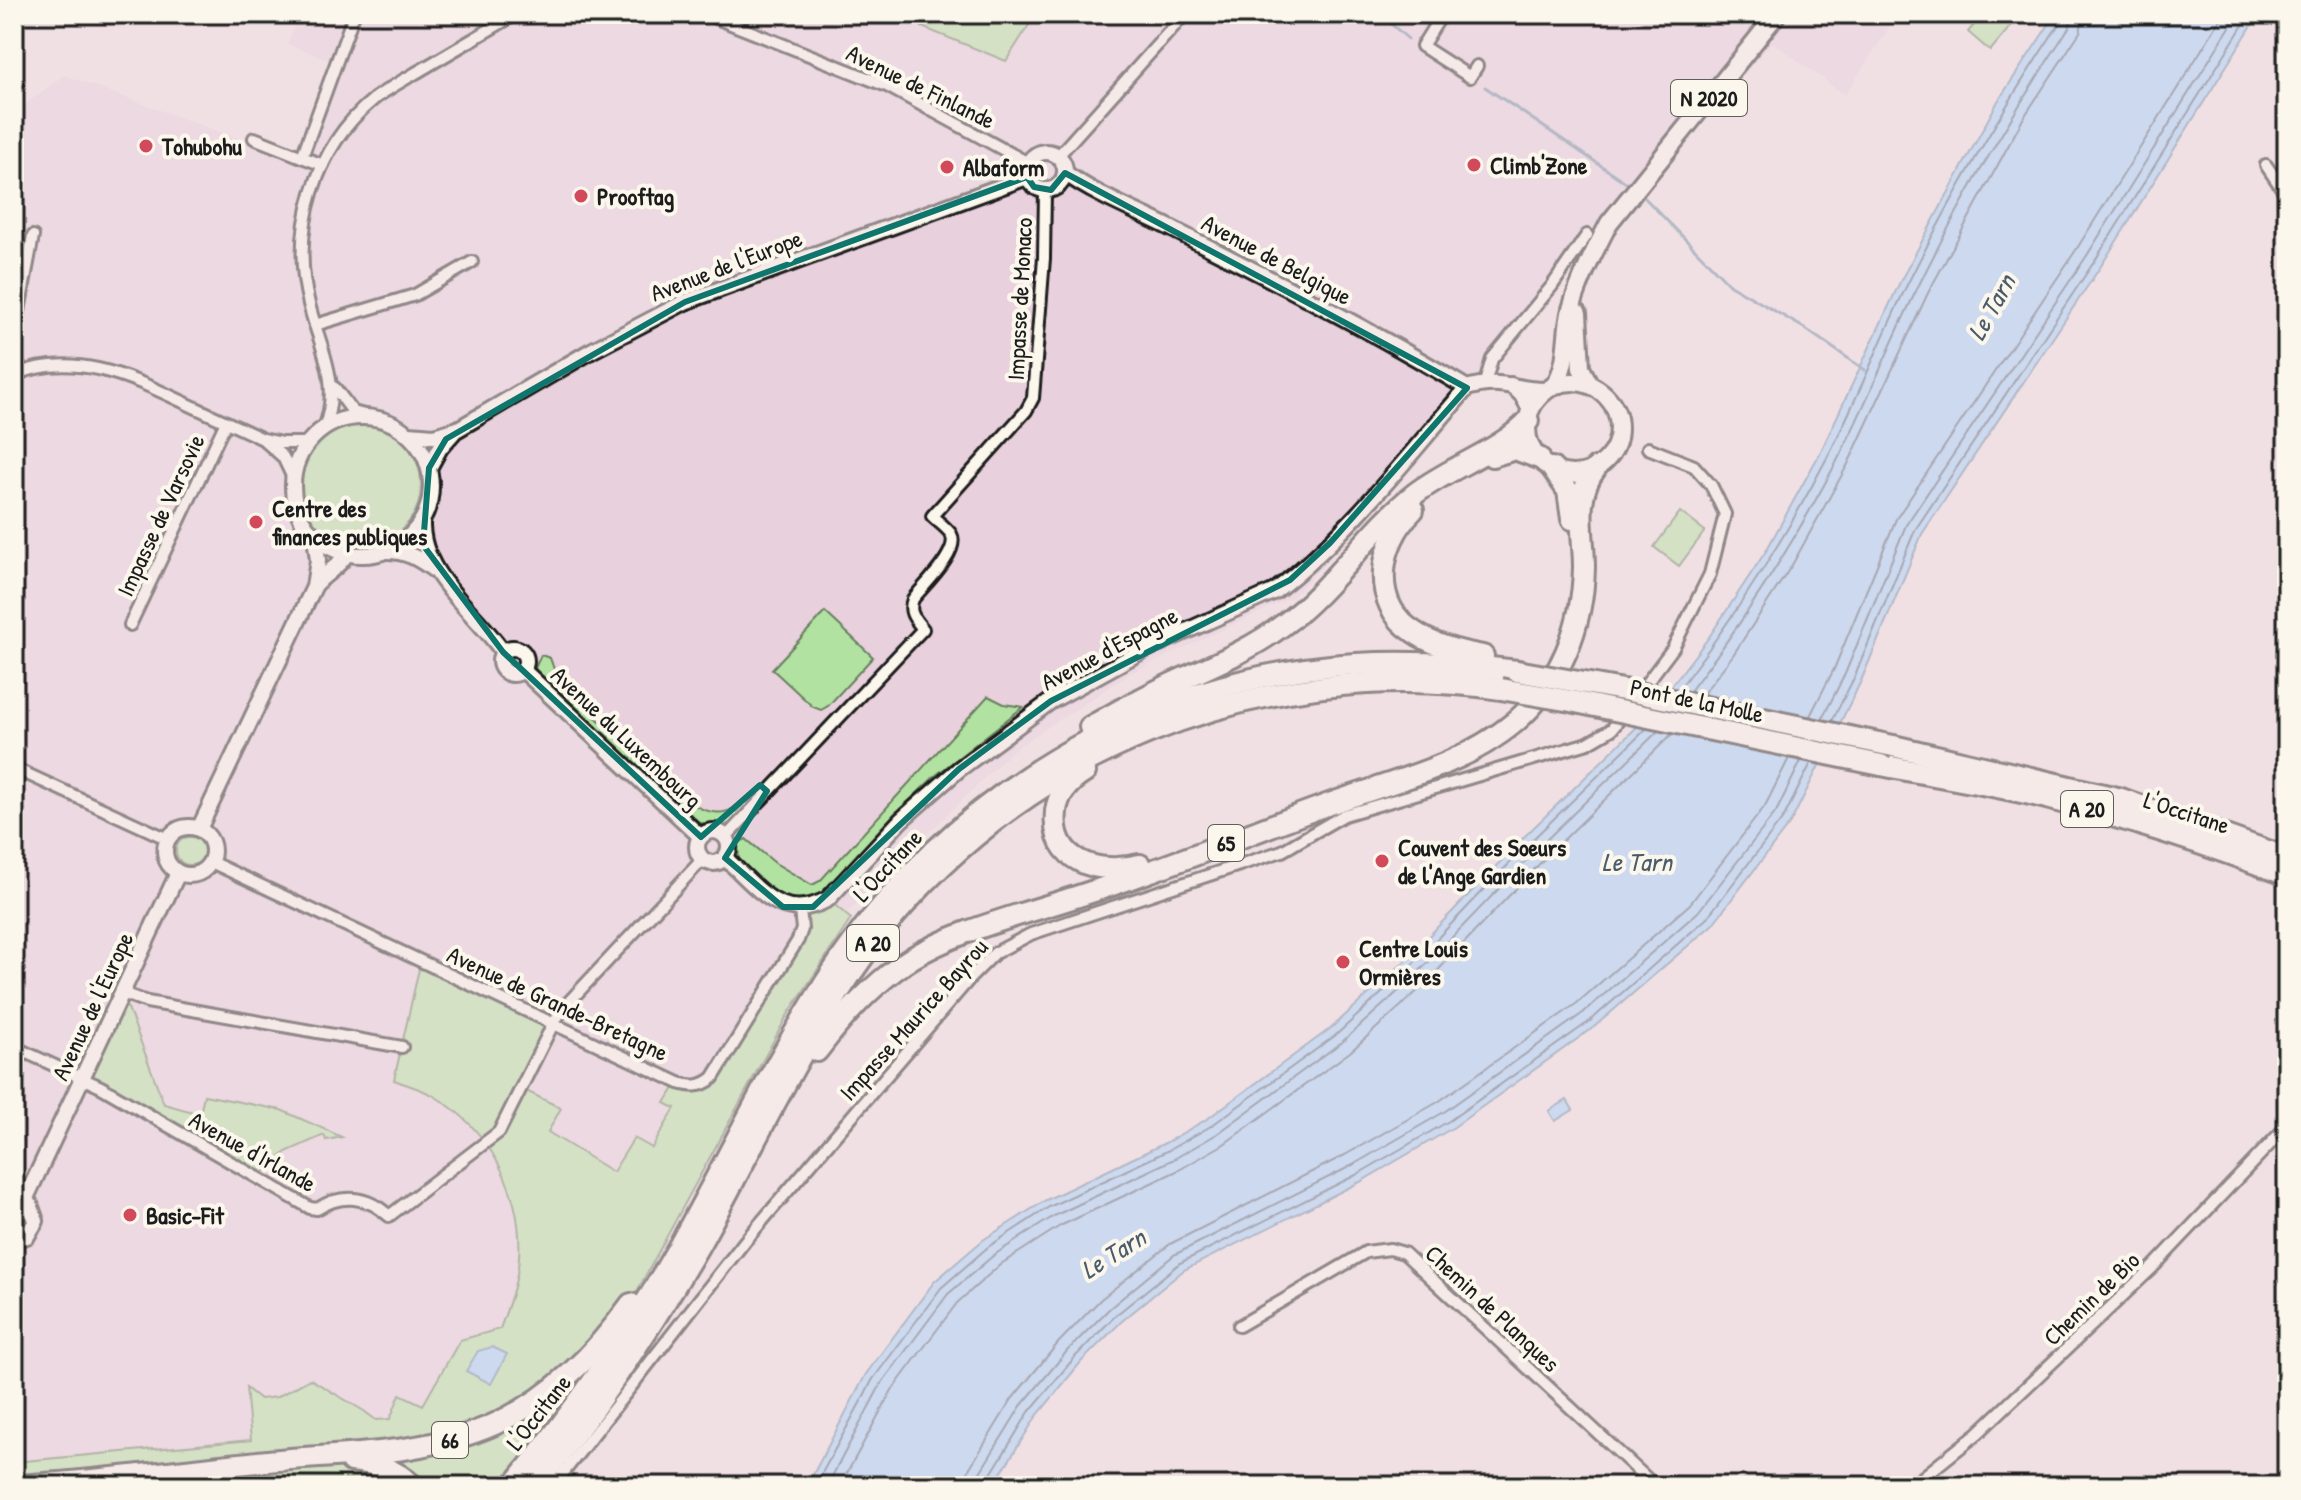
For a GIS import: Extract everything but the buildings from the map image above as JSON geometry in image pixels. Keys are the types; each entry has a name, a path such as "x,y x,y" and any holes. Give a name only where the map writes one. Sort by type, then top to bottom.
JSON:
{"highway":[{"path":"987,806 1039,758 1119,710 1229,658 1283,626 1325,588 1400,506 1439,477 1504,441 1529,416"},
{"path":"1520,667 1436,644 1412,631 1396,617 1384,591 1383,567 1390,540 1398,526 1428,496 1497,453 1515,449 1545,463"},
{"name":"65","path":"1221,706 1091,768 1070,782 1057,805 1055,820 1064,849 1075,859 1091,866 1123,869 1139,865 1430,760 1467,744 1508,717 1542,681 1564,635 1570,607 1573,581 1571,507 1568,491 1545,463"},
{"name":"65","path":"748,1154 832,1030 869,991 912,958 958,935 1152,871 1426,770 1469,752 1514,723 1550,684 1572,640 1583,587 1583,490 1596,468"},
{"name":"L'Occitane","path":"513,1486 615,1352 672,1259 801,1023 847,950 895,891 928,857 987,806 1036,771 1089,740 1195,696 1257,679 1289,672 1369,663 1520,667"},
{"name":"Pont de la Molle","path":"1520,667 1893,746"},
{"name":"L'Occitane","path":"534,1486 625,1366 698,1245 811,1038 868,950 895,915 955,854 1018,804 1067,771 1134,737 1221,706 1342,683 1431,683 1501,689"},
{"name":"Pont de la Molle","path":"1501,689 1881,765"},
{"name":"L'Occitane","path":"1893,746 2121,799 2287,858"},
{"name":"L'Occitane","path":"1881,765 2113,815 2287,875"},
{"name":"66","path":"14,1486 431,1444 468,1435 497,1423 540,1398 566,1377 604,1338 633,1301 742,1129"},
{"name":"66","path":"80,1486 335,1461 379,1465 400,1474 413,1486"}],"main road":[{"name":"N 2020","path":"1550,388 1563,370 1568,322 1594,251 1609,223 1777,14"},
{"name":"N 2020","path":"1581,286 1579,357 1590,385"},
{"path":"1571,382 1590,385 1611,401 1619,424 1616,446 1596,468 1570,474 1545,463 1529,440 1529,416 1550,388 1571,382"}],"street":[{"path":"302,157 354,14"},
{"path":"386,551 412,534 422,521 431,495 429,468 425,456 409,434 397,426 353,412 344,404 332,383 303,272 307,209 323,165 336,141 374,99 516,14"},
{"name":"Avenue de Finlande","path":"706,14 887,86 1028,170"},
{"path":"1058,156 1185,14"},
{"path":"1442,14 1422,46 1470,77 1477,66"},
{"path":"254,138 323,165"},
{"path":"1042,152 1058,156 1064,164 1065,173 1056,188 1045,191 1034,187 1028,170 1042,152"},
{"path":"2266,165 2287,196"},
{"name":"Avenue de l'Europe","path":"409,434 434,436 458,429 662,312 1028,170"},
{"name":"Avenue de Belgique","path":"1065,173 1083,186 1179,232 1410,353 1467,388"},
{"name":"Impasse de Monaco","path":"726,837 923,629 911,614 910,607 913,599 950,554 953,545 952,535 932,516 1026,411 1033,398 1043,273 1045,191"},
{"path":"1485,383 1492,359 1545,294 1587,235"},
{"path":"14,338 33,236"},
{"path":"315,325 415,295 472,262"},
{"path":"14,357 17,373 51,365 92,366 128,376 263,439 307,443"},
{"path":"324,428 332,405 332,383"},
{"path":"1467,388 1485,383 1550,388"},
{"path":"1510,385 1522,395 1529,416"},
{"name":"Avenue d'Espagne","path":"800,910 828,899 901,820 959,769 1051,701 1140,652 1275,591 1290,580 1330,543 1467,388"},
{"path":"368,416 353,417 324,428 300,454 293,478 294,500 302,520 315,537 335,549 359,555 401,551 437,572"},
{"name":"Impasse de Varsovie","path":"130,625 226,422"},
{"name":"Avenue de l'Europe","path":"429,468 440,448 458,429"},
{"path":"263,439 283,457 293,478"},
{"name":"Impasse Maurice Bayrou","path":"553,1486 745,1241 995,953 1031,934 1282,851 1344,815 1588,743 1612,729 1673,648 1710,574 1725,514 1711,485 1694,466 1648,448"},
{"path":"422,521 423,545 437,572"},
{"path":"314,587 318,560 315,537"},
{"path":"199,829 314,587 344,559 346,553"},
{"name":"Avenue du Luxembourg","path":"437,572 503,652 510,648 522,651 526,661 523,670 701,837"},
{"path":"14,768 168,839"},
{"path":"185,827 199,829 211,840 211,862 201,873 193,876 178,873 167,862 165,846 168,839 185,827"},
{"path":"714,831 726,837 729,848 725,858 716,863 703,859 697,845 701,837 714,831"},
{"path":"725,858 783,907 800,910"},
{"name":"Avenue d'Irlande","path":"82,1078 310,1208 317,1209 327,1202 349,1197 371,1202 389,1216 499,1132 554,1022 703,859"},
{"name":"Avenue de Grande-Bretagne","path":"211,862 691,1086 704,1085 713,1078 798,940 802,929 800,910"},
{"name":"Avenue de l'Europe","path":"14,1239 27,1236 35,1227 36,1214 20,1199 82,1078 178,873"},
{"path":"122,993 147,1002 402,1047"},
{"path":"14,1047 82,1078"},
{"name":"Chemin de Bio","path":"1912,1486 1978,1433 2154,1266 2287,1126"},
{"name":"Chemin de Planques","path":"1239,1326 1366,1252 1390,1249 1404,1253 1655,1486"}],"highlighted area":[{"path":"1065,173 1467,388 1330,543 1290,580 1051,701 959,769 813,907 783,907 725,858 767,791 760,785 701,837 503,652 423,545 429,468 446,439 685,302 1027,177 1034,187 1051,190"}],"shaded area":[{"path":"14,14 47,14 14,32"},
{"path":"299,14 1898,14 1845,95 1772,42 1575,269 1356,532 1292,597 1133,672 1013,750 831,929 496,1408 14,1472 14,113 64,75 296,160 332,61 287,44"}],"green space":[{"path":"931,14 1036,14 1006,61 922,27"},
{"path":"1983,14 2021,14 1990,51 1968,32"},
{"path":"360,424 383,428 403,442 417,462 421,485 417,508 403,528 383,542 360,546 337,542 317,528 303,508 299,485 303,462 317,442 337,428"},
{"path":"1680,512 1705,531 1679,566 1654,547"},
{"path":"825,612 873,657 821,710 813,707 772,669"},
{"path":"541,655 550,658 559,683 685,800 702,809 720,813 732,809 737,812 742,806 746,809 731,824 700,823 538,675 535,668"},
{"path":"988,696 1004,704 1023,707 935,776 818,897 807,901 785,898 765,886 739,862 738,843 746,839 775,863 812,885 820,881"},
{"path":"190,837 200,841 204,851 200,861 190,865 180,861 176,851 180,841"},
{"path":"828,899 851,919 787,1016 605,1350 499,1486 371,1486 336,1481 281,1486 14,1486 14,1462 251,1440 246,1388 260,1399 277,1397 310,1379 376,1420 390,1419 400,1394 423,1405 460,1340 500,1329 515,1285 519,1257 519,1233 509,1187 487,1145 454,1110 434,1096 394,1080 421,960 554,1022 520,1088 561,1108 548,1132 613,1172 634,1138 652,1148 675,1108 665,1103 674,1088 704,1085 798,940 800,910"},
{"path":"117,1003 128,1008 164,1104 200,1114 204,1095 281,1110 342,1137 326,1140 324,1135 286,1152 258,1178 82,1078"}],"water":[{"name":"Le Tarn","path":"2056,14 2259,14 2101,266 1922,534 1861,681 1791,822 1712,925 1594,1027 1454,1127 1360,1182 1184,1270 1122,1321 1081,1362 1036,1417 993,1486 807,1486 866,1374 934,1282 983,1240 1046,1200 1165,1143 1207,1119 1331,1028 1401,965 1524,837 1648,716 1709,637 1766,551 1821,451 1901,280 1998,101"},
{"path":"1567,1100 1573,1110 1555,1121 1549,1111"},
{"path":"492,1347 507,1354 491,1384 466,1371 478,1351"}],"waterway":[{"path":"1380,14 1408,39"},
{"path":"1485,87 1631,186"},
{"path":"1640,193 1730,285 1804,328 1865,370"}],"railway":[{"path":"14,22 29,14"}],"place":[{"name":"Tohubohu","path":"146,146"},
{"name":"Climb'Zone","path":"1474,165"},
{"name":"Albaform","path":"947,167"},
{"name":"Prooftag","path":"581,196"},
{"name":"Centre des finances publiques","path":"256,522"},
{"name":"Couvent des Soeurs de l'Ange Gardien","path":"1382,861"},
{"name":"Centre Louis Ormières","path":"1343,962"},
{"name":"Basic-Fit","path":"130,1215"}]}
